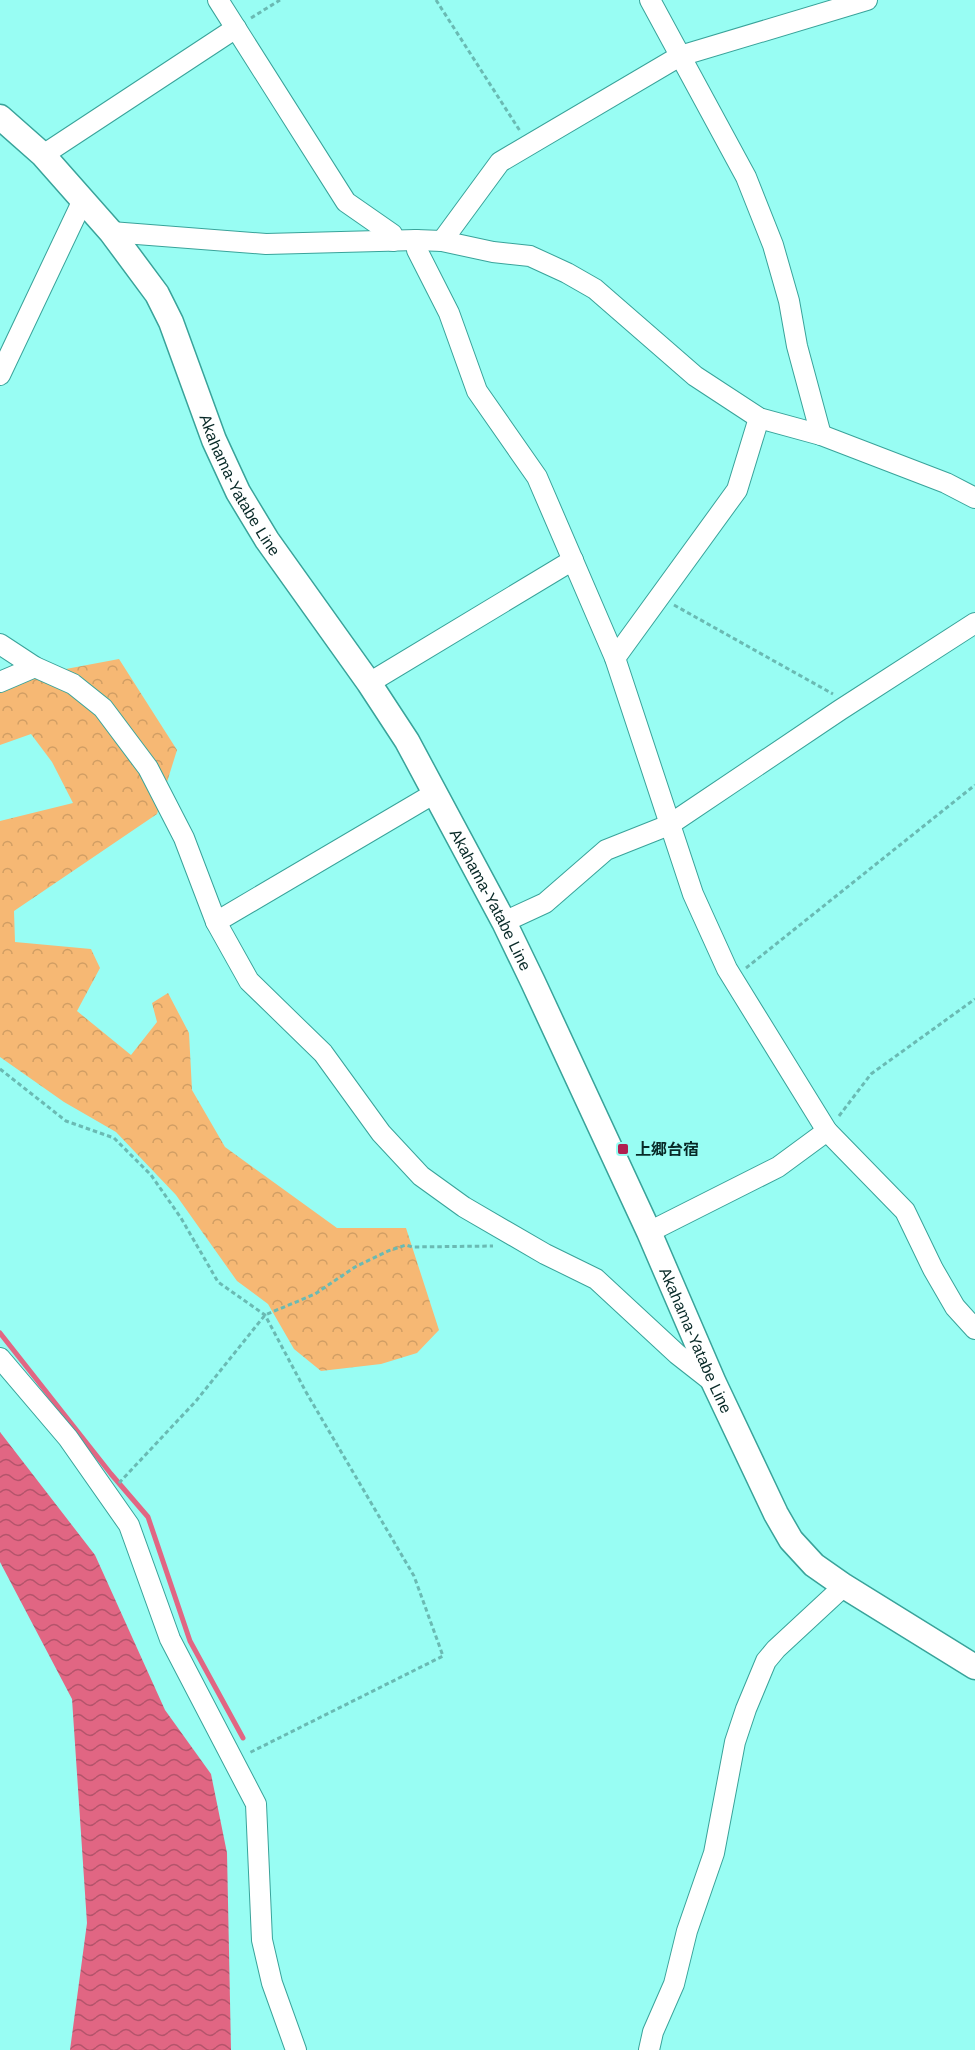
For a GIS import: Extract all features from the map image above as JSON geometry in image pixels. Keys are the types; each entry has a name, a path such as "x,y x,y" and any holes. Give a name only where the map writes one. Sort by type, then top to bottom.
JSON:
{"main road":[{"name":"Akahama-Yatabe Line","path":"0,117 43,156 83,200 111,232 157,294 171,322 214,440 238,492 267,540 369,683 407,741 504,922 649,1232 714,1383 771,1505 791,1540 814,1565 844,1586 975,1667"}],"street":[{"path":"218,0 346,202 392,234 393,241"},
{"path":"650,0 746,177 773,245 821,435"},
{"path":"442,241 500,162 680,56 867,0"},
{"path":"43,156 236,28"},
{"path":"0,375 83,200"},
{"path":"111,232 266,244 442,241 493,252 530,256 567,273 595,290 695,376 759,418 821,435 946,483 975,498"},
{"path":"416,240 417,249 448,313 477,392 537,477 573,560 615,658 693,894 733,978 827,1131 905,1211 933,1269 955,1307 975,1329"},
{"path":"615,658 737,490 759,418"},
{"path":"369,683 573,560"},
{"path":"504,922 545,903 606,850 669,825 850,703 975,624"},
{"path":"0,644 35,667 73,684 102,708 148,768 184,837 216,922 249,981 323,1053 381,1133 421,1176 464,1207 545,1254 596,1278 677,1354 714,1383"},
{"path":"0,682 35,667"},
{"path":"216,922 435,793"},
{"path":"649,1232 778,1167 827,1131"},
{"path":"0,1358 68,1438 129,1525 170,1639 256,1804 262,1940 272,1983 296,2050"},
{"path":"649,2050 653,2032 674,1984 687,1932 714,1853 735,1742 766,1661 844,1586"}],"path":[{"path":"236,28 280,0"},
{"path":"436,0 529,145"},
{"path":"659,597 850,703"},
{"path":"733,978 975,785"},
{"path":"827,1131 871,1074 975,999"},
{"path":"0,1069 66,1121 114,1138 151,1175 181,1218 218,1282 264,1315 306,1392 414,1576 443,1656 233,1760"},
{"path":"108,1496 195,1401 264,1315 315,1294 355,1267 406,1245 412,1247 503,1247"}],"green space":[{"path":"119,659 177,750 157,814 14,911 15,942 91,949 100,968 77,1011 131,1055 157,1022 152,1003 168,993 189,1033 192,1090 225,1147 337,1228 406,1228 439,1330 417,1353 381,1364 321,1371 294,1349 268,1304 237,1281 176,1195 116,1132 64,1102 0,1057 0,821 73,803 52,762 31,734 0,745 0,691 34,675"}],"water":[{"path":"0,1432 95,1555 165,1710 211,1774 227,1853 231,2050 70,2050 87,1923 72,1699 0,1562"}],"waterway":[{"path":"0,1333 111,1474 148,1517 190,1641 243,1738"}],"place":[{"name":"上郷台宿","path":"623,1149"}]}
